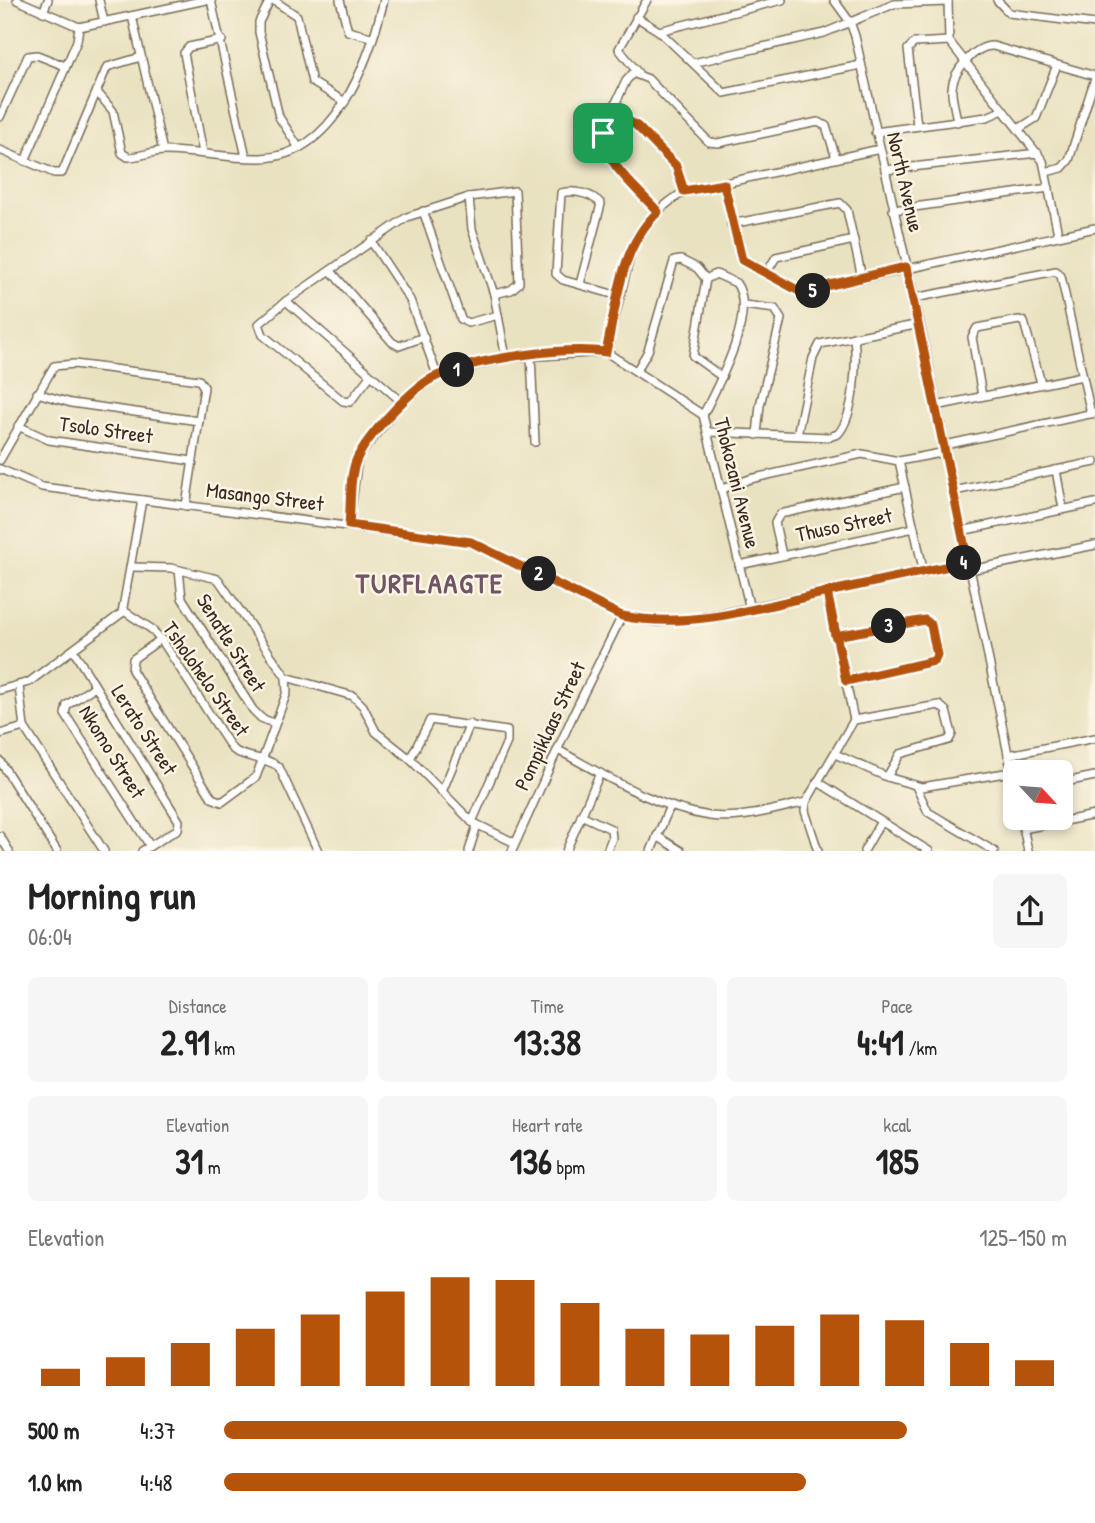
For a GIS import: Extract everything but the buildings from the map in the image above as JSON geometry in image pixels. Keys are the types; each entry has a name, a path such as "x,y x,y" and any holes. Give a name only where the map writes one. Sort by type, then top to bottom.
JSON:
{"street":[{"path":"17,0 79,27 206,0"},
{"path":"43,12 48,0"},
{"path":"99,0 104,22"},
{"path":"211,0 246,157"},
{"path":"299,148 279,117 259,32 259,22 271,0 297,16 312,82 345,102"},
{"path":"340,0 348,31 371,37"},
{"path":"97,92 113,111 123,155 130,158 163,151 264,158 299,148 310,142 345,102 384,0"},
{"path":"647,0 619,49 638,73 648,79 709,142 718,144 818,122 825,126 836,158"},
{"path":"659,31 782,0"},
{"name":"North Avenue","path":"834,0 850,22 861,65 920,324 1009,760"},
{"path":"997,0 1009,13 1095,24"},
{"path":"693,63 824,33 894,4 948,1 949,41 1038,153 1046,172 1058,234"},
{"path":"132,16 163,151"},
{"path":"636,18 659,31 719,91 727,94 861,65"},
{"path":"25,161 77,41 79,27"},
{"path":"203,153 184,53 189,47 222,40"},
{"path":"917,125 908,49 915,43 949,41"},
{"path":"957,122 952,87 965,62 987,46 1095,77 1069,160 1062,167 1046,172"},
{"path":"0,117 28,56 37,55 65,66"},
{"path":"0,150 54,173 63,172 110,64 141,57"},
{"path":"1020,128 1036,118 1057,65"},
{"path":"638,73 629,76 603,133 608,153 658,212"},
{"path":"875,132 987,117 1003,110"},
{"path":"612,111 637,126 676,166 684,191"},
{"path":"349,525 356,463 402,402 437,375 506,358 606,352 634,241 658,212 684,191 880,149"},
{"path":"885,170 1038,153"},
{"path":"724,184 731,224 742,260 805,292 906,267 1095,228"},
{"path":"893,210 1049,188"},
{"path":"370,376 350,402 343,401 263,335 259,324 286,301 371,241 423,211 469,197 515,191 519,283 511,290 494,294"},
{"path":"580,284 601,204 596,199 568,191 561,193 555,269 563,279 619,296"},
{"path":"469,197 477,250 494,294 506,358"},
{"path":"731,224 840,203 847,210 862,278"},
{"path":"423,211 461,319 468,323 498,315"},
{"path":"766,274 776,257 853,240"},
{"path":"371,241 410,300 437,375"},
{"path":"637,370 648,351 674,261 681,260 697,268 706,279 693,356 722,377"},
{"path":"331,271 392,342 403,345 424,337"},
{"path":"722,489 750,479 862,454 900,461 1093,414 1082,376 1061,276 1056,271 914,298"},
{"path":"703,415 722,377 744,305 736,283 716,274 706,279"},
{"path":"286,301 402,402"},
{"path":"744,305 775,309 781,319 760,405 757,435"},
{"path":"982,396 972,337 977,328 1019,320 1024,322 1041,383"},
{"path":"797,435 814,352 820,344 920,324"},
{"path":"709,432 834,436 842,430 857,366 855,337"},
{"name":"Thokozani Avenue","path":"606,352 703,415 750,609"},
{"path":"531,355 535,442"},
{"path":"0,460 52,368 65,363 199,380 204,384 186,506"},
{"path":"936,406 1082,376"},
{"path":"37,393 71,403 199,421"},
{"name":"Tsolo Street","path":"18,426 49,440 192,461"},
{"path":"900,461 924,573"},
{"path":"954,491 1095,462"},
{"name":"Masango Street","path":"0,469 42,487 471,542 622,616 676,622 924,573 1095,545"},
{"path":"1056,470 1063,509"},
{"path":"782,555 775,523 780,514 905,487"},
{"path":"0,690 19,686 124,611 142,500"},
{"path":"961,531 1095,503"},
{"name":"Thuso Street","path":"740,565 914,528"},
{"path":"132,563 201,572 220,580 286,677 287,692 273,723 264,760 251,782 222,802 212,798 132,670 136,656 161,639"},
{"name":"Senatle Street","path":"179,570 178,589 182,598 253,710 261,718 273,723"},
{"path":"818,851 805,811 806,802 854,720 827,592"},
{"name":"Tsholohelo Street","path":"124,611 161,639 226,743 245,757 264,760"},
{"name":"Pompiklaas Street","path":"513,847 622,616"},
{"path":"835,636 920,620 931,625 937,655 934,661 846,681"},
{"name":"Lerato Street","path":"73,650 180,823 177,830 150,846"},
{"path":"286,677 353,696 363,706 376,732 410,760 475,823 513,847"},
{"path":"19,686 24,727 104,851"},
{"name":"Nkomo Street","path":"94,687 67,705 65,714 150,846"},
{"path":"854,720 939,705 946,710 952,734 949,740 900,754 887,777"},
{"path":"410,760 430,720 504,729 508,734 475,823 469,851"},
{"path":"442,792 470,724"},
{"path":"0,734 24,727"},
{"path":"1008,755 1095,738"},
{"path":"558,750 670,806 712,816 806,802"},
{"path":"835,754 887,777 928,788 1003,774"},
{"path":"264,760 274,763 286,775 302,821 318,851"},
{"path":"0,761 57,851"},
{"path":"566,851 600,773"},
{"path":"1073,780 1095,776"},
{"path":"818,782 929,851"},
{"path":"916,786 928,812 994,851"},
{"path":"651,851 670,806"},
{"path":"581,815 611,829 612,838 607,851"},
{"path":"1073,819 1095,815"},
{"path":"864,851 880,823"},
{"path":"1023,830 1028,851"},
{"path":"0,836 9,851"},
{"path":"657,836 681,851"},
{"path":"142,851 150,846"}],"district":[{"name":"TURFLAAGTE","path":"430,583"}],"route":[{"path":"603,133 605,146 613,162 658,212 640,230 630,251 606,352 596,350 506,358 437,375 423,383 402,402 358,457 354,470 349,525 471,542 622,616 642,620 692,620 827,592 835,636 925,620 931,625 937,655 934,661 846,681 835,636 827,592 968,562 906,267 801,292 742,260 731,224 724,184 684,191 681,174 676,166 637,126 612,111 603,133"}]}
